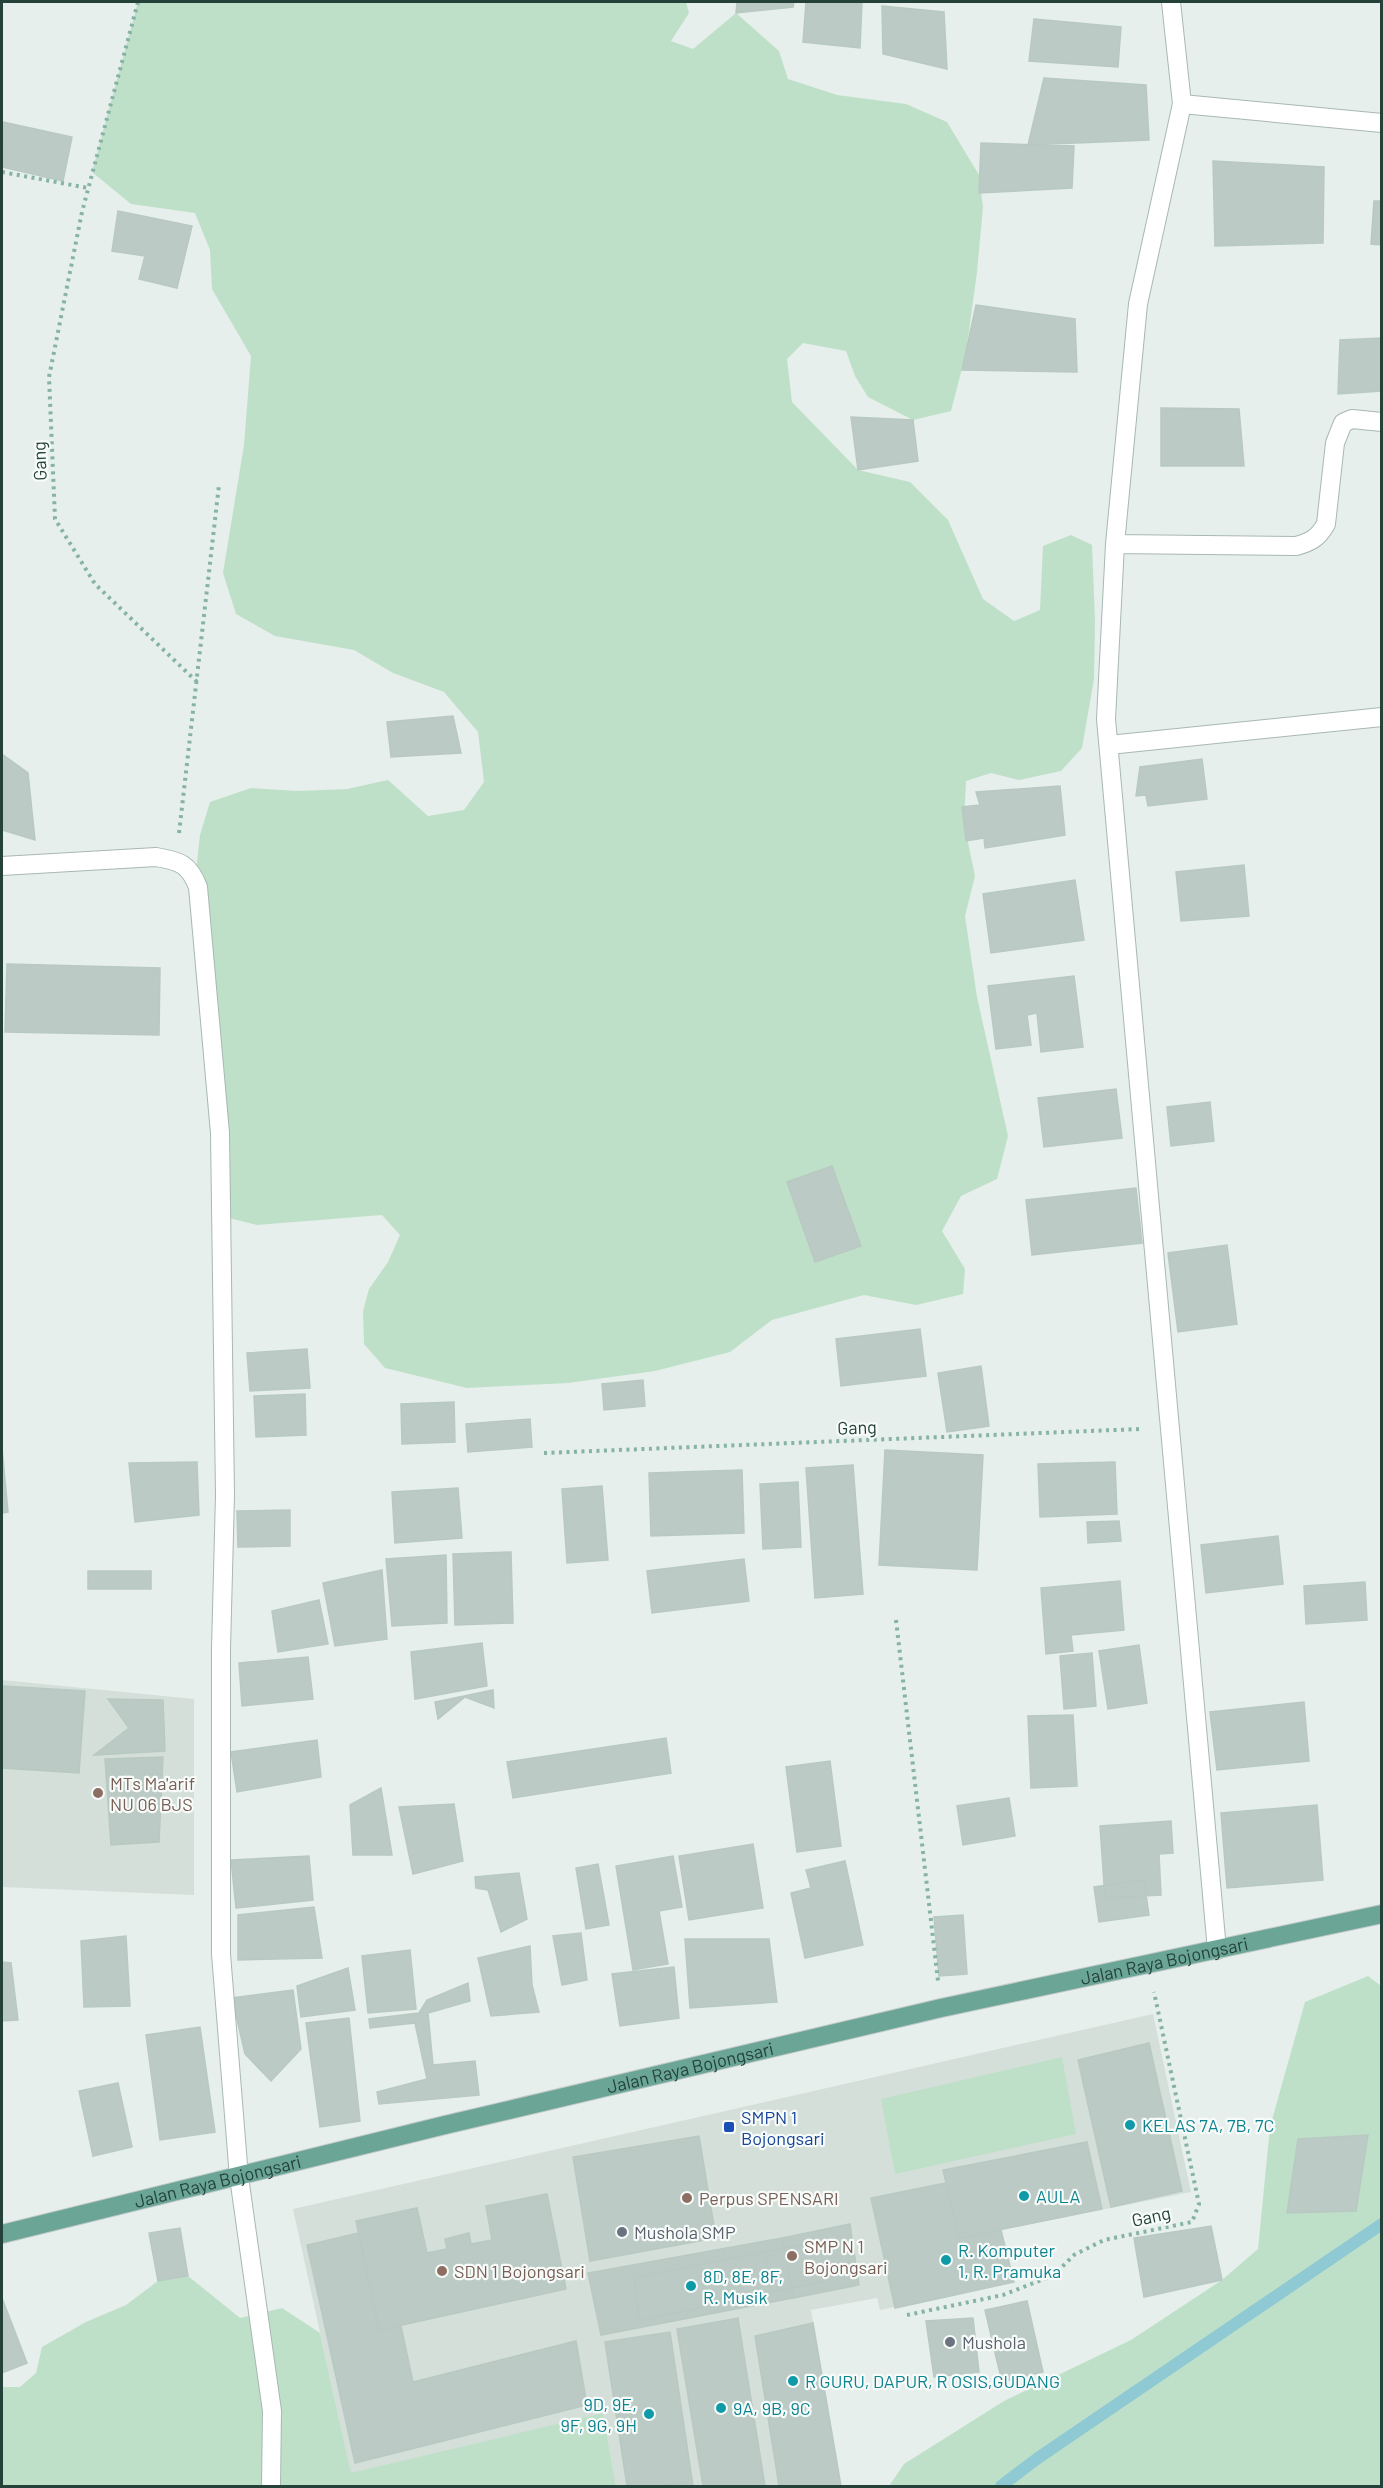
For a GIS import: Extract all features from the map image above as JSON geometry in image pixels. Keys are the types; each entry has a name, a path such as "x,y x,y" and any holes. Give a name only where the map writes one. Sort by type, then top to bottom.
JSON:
{"main road":[{"name":"Jalan Raya Bojongsari","path":"2,2234 456,2122 941,2008 1382,1914"}],"street":[{"path":"1171,2 1182,104 1138,304 1115,544 1106,719 1218,1950"},
{"path":"1182,104 1382,123"},
{"path":"1115,544 1296,546 1309,543 1320,535 1326,524 1335,443 1343,423 1352,419 1382,422"},
{"path":"1109,746 1382,717"},
{"path":"2,866 156,857 176,861 191,870 198,887 220,1132 225,1495 221,1660 221,1954 239,2177 272,2411 271,2487"}],"path":[{"name":"Gang","path":"138,2 82,212 49,377 55,519 95,584 197,682"},
{"path":"2,172 88,188"},
{"path":"176,861 219,485"},
{"name":"Gang","path":"543,1453 1171,1428"},
{"path":"896,1620 941,2008"},
{"name":"Gang","path":"907,2315 1003,2295 1054,2275 1074,2255 1104,2240 1192,2222 1199,2204 1149,1965"}],"shaded area":[{"name":"MTs Ma'arif NU 06 BJS","path":"2,1680 194,1699 194,1895 2,1887"},
{"name":"SMP N 1 Bojongsari","path":"1153,2014 1191,2192 1001,2230 1014,2282 880,2310 877,2298 811,2310 841,2486 616,2486 603,2413 351,2474 293,2209"}],"green space":[{"path":"138,2 686,2 689,13 671,41 693,49 736,13 779,51 788,79 837,95 906,104 947,122 979,175 983,207 966,353 951,411 913,420 868,397 855,376 846,351 803,343 787,359 792,402 858,470 910,482 948,520 983,599 1014,621 1040,610 1043,546 1071,535 1092,545 1095,621 1094,679 1082,748 1061,771 1019,780 991,773 966,781 964,823 975,876 965,916 977,997 1008,1136 997,1179 961,1196 942,1231 965,1269 963,1294 916,1305 864,1295 772,1320 730,1352 655,1371 568,1383 467,1388 385,1368 364,1344 363,1311 369,1289 388,1262 400,1235 382,1215 257,1225 221,1216 195,880 200,835 210,802 251,788 298,791 347,789 388,780 428,816 464,810 484,782 478,732 444,692 393,673 354,650 275,636 236,614 223,573 244,445 251,356 212,289 210,250 195,213 131,204 92,172"},
{"path":"1368,1976 1381,1986 1381,2486 889,2486 904,2464 1004,2401 1131,2340 1222,2280 1258,2249 1270,2127 1305,2002"},
{"path":"1062,2057 1076,2134 895,2174 881,2099"},
{"path":"188,2276 240,2318 282,2308 320,2333 351,2473 603,2413 616,2486 2,2486 2,2387 20,2387 36,2373 42,2347 86,2322 126,2305 158,2281"}],"building":[{"path":"737,2 794,2 793,7 736,13"},
{"path":"806,2 862,2 860,48 803,42"},
{"path":"882,6 944,12 947,69 883,54"},
{"path":"1034,19 1121,27 1118,67 1029,61"},
{"path":"1044,78 1146,85 1149,140 1028,145"},
{"path":"3,122 72,137 63,181 2,167"},
{"path":"981,143 1074,146 1072,188 979,193"},
{"path":"1213,161 1324,167 1323,243 1215,246"},
{"path":"1374,201 1382,201 1382,245 1371,244"},
{"path":"118,211 192,226 177,288 139,279 145,256 112,251"},
{"path":"976,305 1075,319 1077,372 962,370"},
{"path":"1382,338 1382,391 1338,394 1340,340"},
{"path":"1161,408 1239,409 1244,466 1161,466"},
{"path":"851,417 913,420 918,461 858,470"},
{"path":"453,716 461,753 391,757 387,722"},
{"path":"2,754 28,773 35,840 2,830"},
{"path":"1202,759 1207,799 1148,806 1146,795 1136,796 1140,767"},
{"path":"1060,786 1065,835 985,848 984,838 966,841 962,807 980,805 976,792"},
{"path":"1244,865 1249,916 1181,921 1176,872"},
{"path":"1075,880 1084,940 991,953 983,894"},
{"path":"7,964 160,968 159,1035 5,1032"},
{"path":"1074,976 1083,1047 1041,1052 1037,1013 1027,1015 1031,1045 996,1049 988,986"},
{"path":"1116,1089 1122,1138 1044,1147 1038,1098"},
{"path":"1210,1102 1214,1141 1171,1146 1167,1107"},
{"path":"832,1166 861,1246 815,1262 787,1182"},
{"path":"1136,1188 1142,1243 1032,1255 1026,1200"},
{"path":"1227,1245 1237,1324 1178,1332 1168,1253"},
{"path":"920,1329 926,1376 841,1386 836,1339"},
{"path":"307,1349 310,1388 250,1391 247,1353"},
{"path":"981,1366 989,1426 947,1432 938,1373"},
{"path":"643,1380 645,1406 604,1410 602,1384"},
{"path":"305,1394 306,1435 256,1437 254,1396"},
{"path":"454,1402 455,1442 402,1444 401,1404"},
{"path":"530,1419 532,1447 468,1452 466,1424"},
{"path":"2,1448 8,1512 2,1513"},
{"path":"885,1450 983,1455 977,1570 879,1565"},
{"path":"197,1462 199,1515 135,1522 129,1463"},
{"path":"1115,1462 1117,1514 1040,1517 1038,1464"},
{"path":"853,1465 863,1594 815,1598 806,1468"},
{"path":"742,1470 744,1533 651,1536 649,1473"},
{"path":"798,1482 801,1547 763,1549 760,1484"},
{"path":"602,1486 608,1560 567,1563 562,1489"},
{"path":"458,1488 462,1538 395,1543 392,1492"},
{"path":"290,1510 290,1546 238,1547 237,1511"},
{"path":"1119,1521 1121,1541 1088,1543 1087,1522"},
{"path":"1278,1536 1283,1584 1206,1593 1201,1545"},
{"path":"511,1552 513,1623 455,1625 453,1554"},
{"path":"446,1555 447,1623 392,1626 386,1559"},
{"path":"744,1559 749,1601 652,1613 647,1571"},
{"path":"382,1570 387,1639 335,1646 323,1583"},
{"path":"88,1571 151,1571 151,1589 88,1589"},
{"path":"1120,1581 1124,1630 1071,1635 1073,1651 1046,1654 1041,1588"},
{"path":"1365,1582 1367,1620 1306,1624 1304,1586"},
{"path":"319,1600 328,1644 278,1652 272,1611"},
{"path":"482,1643 487,1686 415,1699 411,1652"},
{"path":"1139,1645 1147,1703 1108,1709 1099,1651"},
{"path":"1092,1653 1096,1706 1064,1709 1060,1656"},
{"path":"308,1657 313,1699 242,1706 239,1663"},
{"path":"2,1686 85,1691 79,1773 2,1768"},
{"path":"493,1690 494,1708 465,1697 438,1719 435,1702"},
{"path":"108,1699 163,1700 165,1751 94,1755 129,1728"},
{"path":"1304,1702 1309,1761 1217,1770 1210,1712"},
{"path":"1073,1715 1077,1786 1031,1788 1028,1716"},
{"path":"666,1738 671,1773 513,1798 507,1762"},
{"path":"317,1740 321,1777 237,1792 231,1752"},
{"path":"163,1757 159,1842 111,1845 105,1759"},
{"path":"830,1761 841,1846 797,1852 786,1767"},
{"path":"381,1788 392,1855 353,1855 350,1805"},
{"path":"1009,1798 1015,1836 963,1845 957,1806"},
{"path":"454,1804 463,1861 413,1874 399,1807"},
{"path":"1317,1805 1323,1880 1227,1888 1221,1813"},
{"path":"1171,1821 1173,1853 1159,1854 1161,1895 1105,1898 1100,1826"},
{"path":"753,1844 763,1908 689,1920 679,1856"},
{"path":"309,1856 313,1900 236,1908 231,1860"},
{"path":"673,1856 682,1907 659,1911 668,1964 633,1970 616,1866"},
{"path":"845,1861 863,1945 805,1958 791,1893 811,1888 806,1870"},
{"path":"598,1864 609,1925 586,1929 576,1868"},
{"path":"519,1873 527,1919 501,1932 488,1890 476,1888 475,1877"},
{"path":"1144,1880 1149,1915 1099,1922 1094,1887"},
{"path":"314,1907 322,1958 238,1960 238,1915"},
{"path":"963,1915 967,1974 939,1976 934,1917"},
{"path":"581,1933 587,1980 562,1985 553,1936"},
{"path":"126,1936 130,2006 84,2007 81,1941"},
{"path":"685,1939 769,1939 777,2002 690,2008"},
{"path":"530,1946 532,1985 539,2012 491,2016 478,1958"},
{"path":"410,1950 416,2009 368,2013 362,1956"},
{"path":"2,1962 11,1963 18,2020 2,2021"},
{"path":"674,1967 679,2018 620,2026 612,1974"},
{"path":"348,1968 355,2010 301,2017 297,1986"},
{"path":"468,1983 470,2001 428,2013 433,2065 475,2061 479,2095 379,2104 377,2092 427,2079 415,2023 370,2028 369,2019 419,2013 427,2000"},
{"path":"293,1990 301,2049 271,2081 245,2054 232,1998"},
{"path":"349,2018 360,2121 320,2127 306,2023"},
{"path":"200,2027 215,2132 160,2140 146,2035"},
{"name":"KELAS 7A, 7B, 7C","path":"1149,2043 1182,2191 1111,2207 1078,2060"},
{"path":"118,2083 132,2147 93,2156 79,2091"},
{"path":"1368,2135 1356,2211 1287,2213 1298,2139"},
{"path":"699,2136 716,2238 590,2261 573,2157"},
{"name":"AULA","path":"1087,2142 1102,2209 959,2238 943,2170"},
{"name":"R. Komputer 1, R. Pramuka","path":"946,2183 959,2238 1001,2230 1014,2282 895,2308 871,2198"},
{"path":"547,2194 566,2289 379,2330 356,2221 417,2208 427,2253 447,2249 445,2239 469,2233 471,2244 492,2240 486,2206"},
{"path":"850,2224 859,2285 793,2298 782,2238"},
{"path":"1211,2226 1222,2280 1144,2297 1134,2238"},
{"path":"180,2228 188,2276 158,2281 149,2233"},
{"path":"359,2233 379,2330 401,2326 413,2382 576,2341 587,2405 355,2463 307,2245"},
{"name":"8D, 8E, 8F, R. Musik","path":"782,2238 793,2298 601,2335 588,2273"},
{"path":"819,2241 827,2281 771,2292 765,2252"},
{"path":"765,2252 771,2292 639,2321 634,2277"},
{"path":"2,2298 27,2363 2,2373"},
{"path":"1027,2301 1043,2372 1002,2382 985,2310"},
{"name":"9A, 9B, 9C","path":"738,2318 765,2486 703,2486 677,2329"},
{"path":"973,2318 979,2372 934,2377 926,2321"},
{"name":"R GURU, DAPUR, R OSIS,GUDANG","path":"813,2323 841,2486 779,2486 755,2336"},
{"name":"9D, 9E, 9F, 9G, 9H","path":"670,2332 693,2486 627,2486 605,2342"},
{"path":"684,2483 685,2486 659,2486"}],"waterway":[{"path":"1001,2486 1038,2458 1382,2224"}],"place":[{"name":"MTs Ma'arif NU 06 BJS","path":"98,1793"},
{"name":"KELAS 7A, 7B, 7C","path":"1130,2125"},
{"name":"SMPN 1 Bojongsari","path":"729,2127"},
{"name":"AULA","path":"1024,2196"},
{"name":"Perpus SPENSARI","path":"687,2198"},
{"name":"Mushola SMP","path":"622,2232"},
{"name":"SMP N 1 Bojongsari","path":"792,2256"},
{"name":"R. Komputer 1, R. Pramuka","path":"946,2260"},
{"name":"SDN 1 Bojongsari","path":"442,2271"},
{"name":"8D, 8E, 8F, R. Musik","path":"691,2286"},
{"name":"Mushola","path":"950,2342"},
{"name":"R GURU, DAPUR, R OSIS,GUDANG","path":"793,2381"},
{"name":"9A, 9B, 9C","path":"721,2408"},
{"name":"9D, 9E, 9F, 9G, 9H","path":"649,2414"}]}
